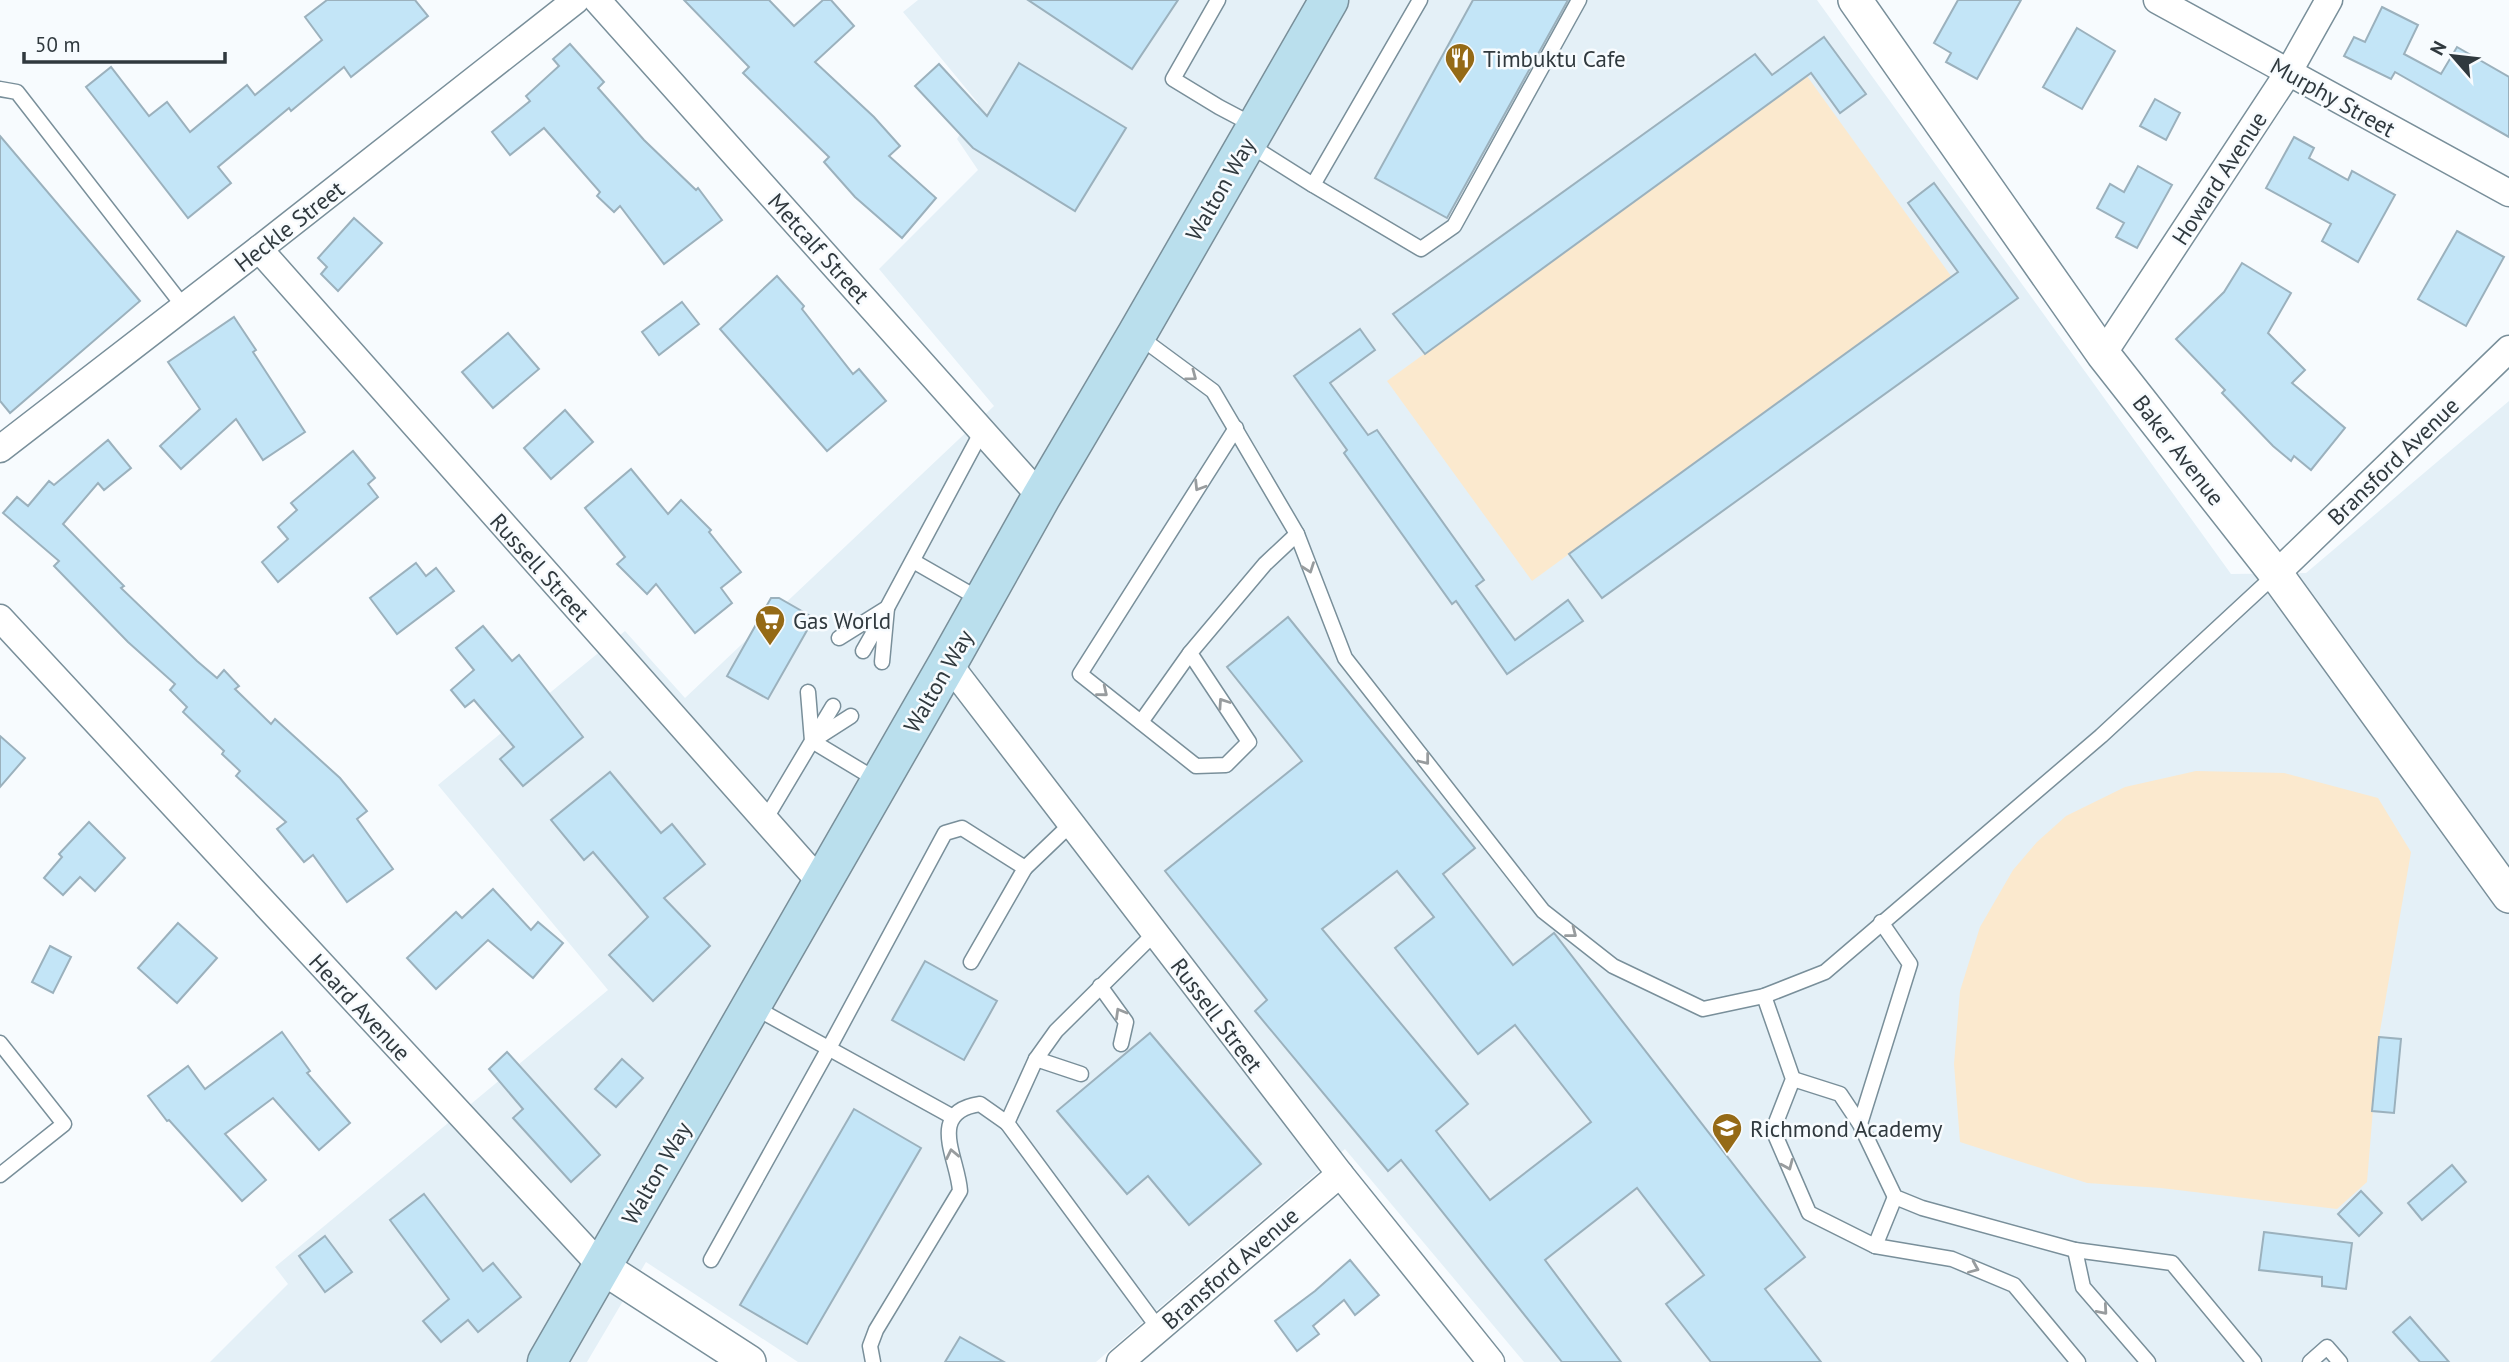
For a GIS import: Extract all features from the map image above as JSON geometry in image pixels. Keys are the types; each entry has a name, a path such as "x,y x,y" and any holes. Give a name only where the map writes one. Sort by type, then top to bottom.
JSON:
{"main road":[{"name":"Walton Way","path":"547,1362 1041,497 1252,135 1321,3"}],"street":[{"name":"Heckle Street","path":"0,449 576,0"},
{"name":"Metcalf Street","path":"597,0 1041,497"},
{"name":"Baker Avenue","path":"1855,0 2103,354 2276,574 2509,896"},
{"name":"Murphy Street","path":"2157,0 2509,193"},
{"name":"Howard Avenue","path":"2103,354 2288,73 2329,0"},
{"name":"Russell Street","path":"259,249 822,884"},
{"name":"Bransford Avenue","path":"2276,574 2509,349"},
{"name":"Heard Avenue","path":"0,618 602,1267 749,1362"},
{"name":"Russell Street","path":"948,663 1340,1174 1491,1362"},
{"name":"Bransford Avenue","path":"1120,1362 1340,1174"}],"lane":[{"path":"1218,0 1173,79 1219,107 1313,185 1421,249 1454,226 1579,0"},
{"path":"1313,185 1420,0"},
{"path":"0,89 17,92 184,307"},
{"path":"1137,334 1213,391 1297,534 1345,658 1543,911 1613,966 1703,1009 1764,996 1825,972 2101,736 2276,574"},
{"path":"1189,653 1249,742 1226,765 1196,766 1080,674 1236,428"},
{"path":"863,651 982,431"},
{"path":"1141,722 1189,653 1265,564 1297,534"},
{"path":"913,561 983,601"},
{"path":"839,638 887,608"},
{"path":"882,662 887,608"},
{"path":"808,692 812,741"},
{"path":"765,820 833,706"},
{"path":"812,741 850,716"},
{"path":"812,741 880,782"},
{"path":"971,962 1025,869 1070,824"},
{"path":"711,1260 945,833 962,828 1025,869"},
{"path":"1860,1124 1910,964 1881,922"},
{"path":"1007,1123 1036,1059 1056,1031 1155,933"},
{"path":"1100,986 1126,1022 1121,1044"},
{"path":"1764,996 1793,1079 1773,1129 1809,1213 1875,1247 1952,1259 2014,1285 2078,1362"},
{"path":"751,1006 953,1116"},
{"path":"0,1043 64,1124 0,1175"},
{"path":"1036,1059 1082,1074"},
{"path":"1793,1079 1840,1094 1860,1124 1895,1197 1922,1208 2075,1250 2172,1263 2254,1362"},
{"path":"873,1362 870,1346 876,1330 960,1191 959,1178 950,1152 949,1130 953,1116 967,1106 980,1104 1007,1123 1158,1329"},
{"path":"1875,1247 1895,1197"},
{"path":"2075,1250 2083,1287 2148,1362"},
{"path":"2310,1362 2327,1347 2340,1362"}],"shaded area":[{"path":"918,0 1817,0 2231,574 2306,573 2509,401 2509,1362 1524,1362 1345,1149 1096,1362 798,1362 646,1262 587,1362 210,1362 288,1284 275,1267 608,990 438,785 625,631 685,698 994,406 879,269 978,170 957,139 978,103 903,12"},
{"path":"1807,76 1951,276 1532,581 1387,381"},
{"path":"2196,771 2284,773 2378,798 2411,852 2379,1037 2367,1182 2337,1209 2161,1188 2087,1183 1960,1142 1954,1064 1960,991 1980,927 2013,870 2037,842 2066,816 2125,787"}],"building":[{"path":"327,0 415,0 428,16 351,77 344,67 218,167 231,183 188,218 86,87 111,67 149,116 167,102 190,132 247,85 255,95 322,40 305,17"},
{"path":"684,0 769,0 794,26 823,0 831,0 854,26 815,62 874,117 900,146 889,156 936,198 902,238 855,197 824,162 829,157 743,73 749,67"},
{"path":"1028,0 1178,0 1132,69"},
{"path":"1473,0 1568,0 1447,218 1375,178"},
{"path":"1958,0 2021,0 1977,79 1946,62 1951,53 1934,43"},
{"path":"2382,7 2418,25 2404,54 2441,74 2457,47 2509,77 2509,137 2395,72 2391,79 2344,56 2354,37 2365,42"},
{"path":"2077,28 2115,51 2082,109 2043,87"},
{"path":"1824,37 1866,94 1840,113 1811,73 1425,354 1393,314 1755,54 1772,75"},
{"path":"570,44 604,82 598,88 644,140 696,190 698,188 722,220 664,264 620,206 614,212 597,196 600,192 544,128 510,155 492,132 530,101 526,96 559,66 553,59"},
{"path":"1019,63 1126,128 1075,211 973,148 915,86 939,64 987,116"},
{"path":"2155,99 2180,113 2166,140 2140,126"},
{"path":"0,136 140,301 10,413 0,401"},
{"path":"2294,137 2314,148 2309,158 2348,180 2352,171 2395,195 2358,262 2322,241 2331,224 2266,188"},
{"path":"2138,166 2172,185 2137,248 2116,237 2124,223 2097,208 2110,184 2124,192"},
{"path":"1934,183 2018,298 1602,598 1569,554 1958,272 1908,203"},
{"path":"354,218 382,243 338,291 321,274 327,267 318,258"},
{"path":"2457,231 2504,257 2466,326 2418,299"},
{"path":"2242,263 2291,293 2268,333 2305,370 2292,383 2345,428 2311,470 2294,456 2291,461 2273,446 2222,393 2225,390 2176,339 2224,292"},
{"path":"777,276 804,306 802,309 853,374 859,369 886,401 827,451 720,329"},
{"path":"682,302 699,324 659,355 642,332"},
{"path":"234,317 256,350 253,352 305,432 263,460 236,419 181,469 160,446 200,409 168,362"},
{"path":"1360,329 1375,350 1330,383 1368,435 1377,430 1484,580 1476,586 1515,640 1568,600 1583,621 1507,674 1456,601 1452,604 1344,453 1347,450 1294,376"},
{"path":"508,333 539,369 493,408 462,372"},
{"path":"565,410 593,442 551,479 524,448"},
{"path":"108,440 131,468 104,490 98,483 63,524 124,586 121,588 197,661 217,678 224,670 239,686 235,689 271,724 275,719 340,778 367,811 357,819 393,869 347,902 313,855 304,862 277,829 286,822 236,776 240,771 222,754 224,751 183,712 187,707 170,690 175,684 128,642 54,566 59,561 3,513 17,497 28,506 49,481 54,485"},
{"path":"353,451 375,478 368,484 378,497 278,582 262,562 288,539 278,527 297,510 291,503"},
{"path":"631,469 668,514 681,500 711,530 709,532 741,572 721,588 732,603 695,633 656,584 647,594 617,564 625,557 585,508"},
{"path":"416,563 426,576 436,568 454,591 397,634 370,598"},
{"name":"Gas World","path":"771,598 779,598 814,618 768,699 727,676"},
{"path":"1288,617 1475,848 1443,874 1513,965 1554,933 1805,1257 1765,1289 1821,1362 1711,1362 1666,1304 1704,1275 1637,1188 1545,1260 1621,1362 1562,1362 1401,1160 1388,1171 1255,1011 1267,1000 1165,871 1302,761 1227,667","holes":["1397,871 1434,917 1395,948 1478,1054 1515,1025 1591,1122 1490,1200 1436,1131 1468,1104 1322,929"]},
{"path":"483,626 512,661 519,655 583,737 523,786 500,759 514,747 474,700 465,707 451,690 474,670 456,648"},
{"path":"0,736 25,758 0,787"},
{"path":"610,772 661,833 672,824 705,864 664,898 710,946 653,1001 609,955 648,917 593,852 584,860 551,820"},
{"path":"89,822 125,858 95,891 80,877 63,895 44,878 62,857 59,854"},
{"path":"493,889 531,930 538,922 563,943 533,978 488,940 436,989 407,958 456,912 462,918"},
{"path":"178,923 217,958 177,1003 138,968"},
{"path":"50,946 71,957 53,993 32,982"},
{"path":"925,961 997,1001 964,1060 892,1020"},
{"path":"282,1032 310,1071 307,1073 350,1123 319,1150 273,1098 225,1134 266,1180 242,1201 169,1120 167,1121 148,1096 188,1066 205,1089"},
{"path":"1150,1033 1261,1164 1189,1225 1148,1176 1127,1194 1057,1111"},
{"path":"2379,1037 2401,1039 2394,1113 2372,1111"},
{"path":"507,1052 600,1155 571,1182 513,1118 523,1109 489,1069"},
{"path":"622,1059 643,1078 616,1107 595,1089"},
{"path":"854,1109 921,1148 807,1344 740,1305"},
{"path":"2452,1165 2466,1182 2422,1220 2408,1203"},
{"path":"2361,1191 2382,1213 2359,1236 2338,1214"},
{"path":"424,1194 483,1271 493,1263 521,1297 478,1332 468,1320 441,1342 423,1321 449,1299 390,1220"},
{"path":"2264,1232 2352,1243 2346,1289 2322,1286 2322,1277 2259,1270"},
{"path":"325,1236 352,1272 325,1292 299,1256"},
{"path":"1350,1260 1379,1295 1355,1315 1344,1300 1313,1326 1319,1334 1297,1351 1275,1321"},
{"path":"2410,1317 2449,1362 2420,1362 2393,1332"},
{"path":"960,1337 1004,1362 945,1362"}],"place":[{"name":"Timbuktu Cafe","path":"1460,85"},
{"name":"Gas World","path":"770,647"},
{"name":"Richmond Academy","path":"1727,1155"}]}
